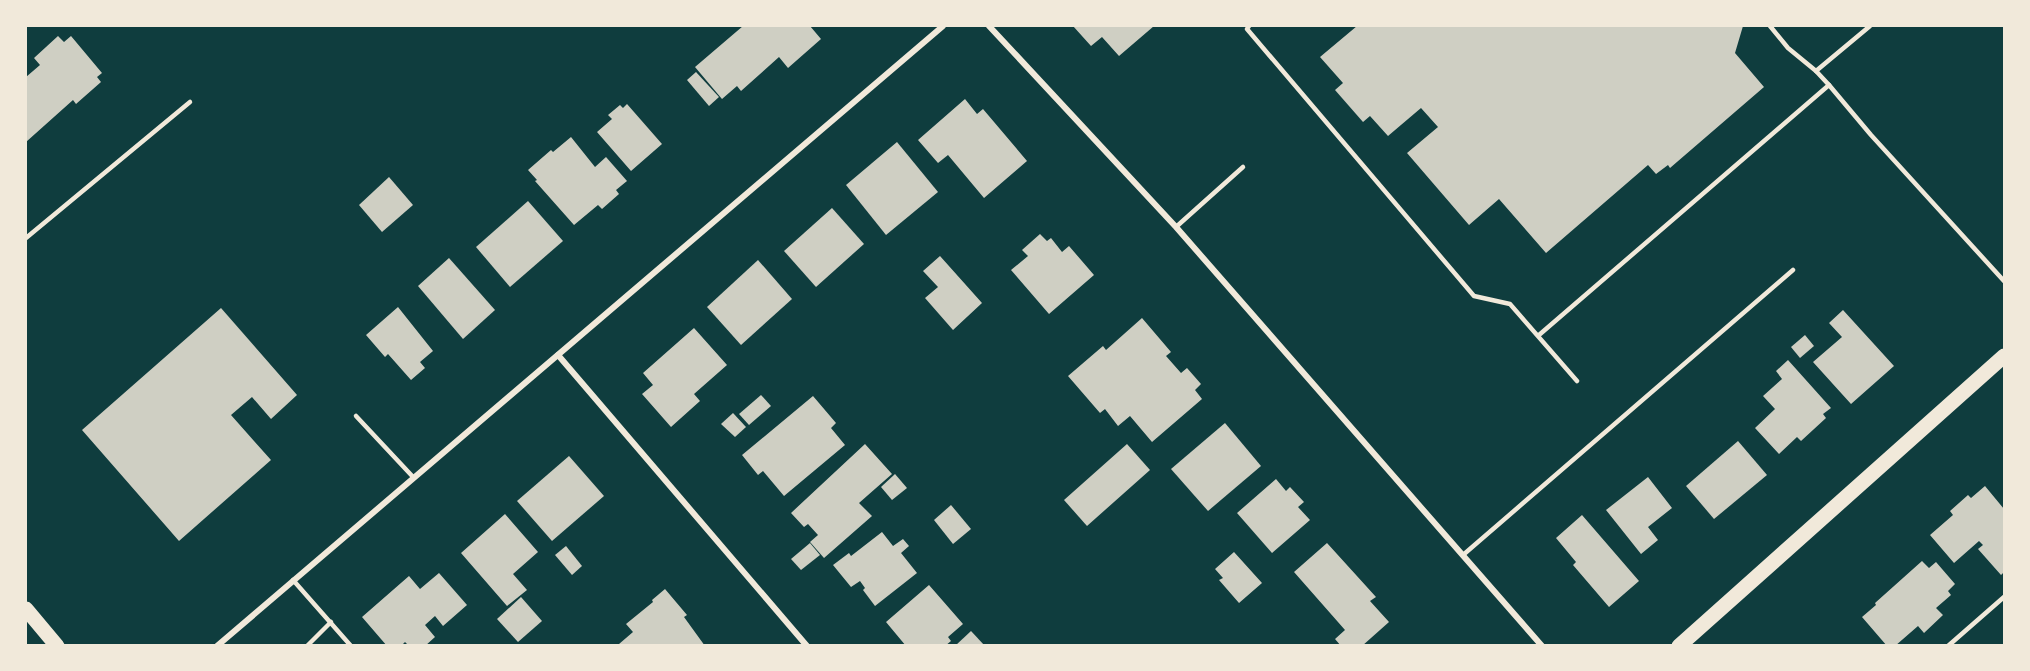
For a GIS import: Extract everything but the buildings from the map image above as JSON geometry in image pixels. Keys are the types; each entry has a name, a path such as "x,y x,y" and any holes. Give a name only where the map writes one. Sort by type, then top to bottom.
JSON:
{"main road":[{"path":"1679,645 2004,356"},
{"path":"26,609 57,645"}],"street":[{"path":"217,645 944,26"},
{"path":"989,26 1176,227 1542,645"},
{"path":"558,355 807,645"}],"lane":[{"path":"1249,26 1247,29 1474,296 1510,304 1577,381"},
{"path":"1770,26 1788,48 1829,85 1871,135 2004,281"},
{"path":"1816,71 1870,26"},
{"path":"1539,335 1829,85"},
{"path":"26,238 190,102"},
{"path":"1176,227 1243,167"},
{"path":"1463,555 1793,270"},
{"path":"356,416 414,478"},
{"path":"293,580 351,645"},
{"path":"1948,645 2004,597"},
{"path":"307,645 331,622"}]}
